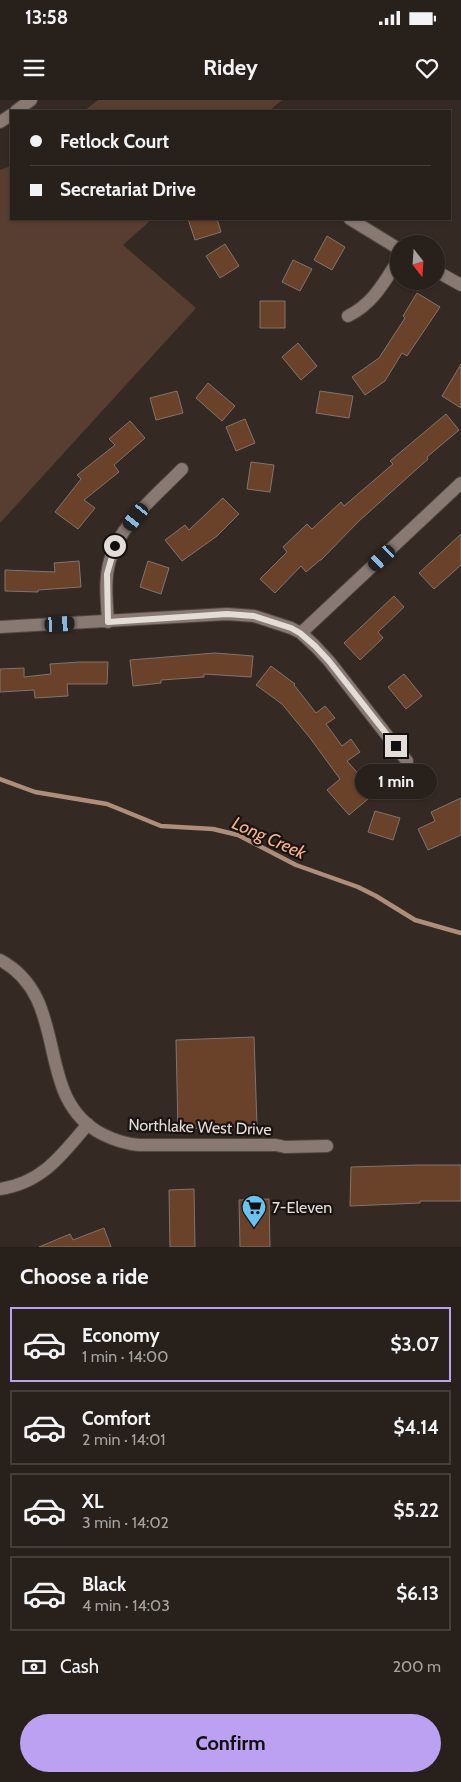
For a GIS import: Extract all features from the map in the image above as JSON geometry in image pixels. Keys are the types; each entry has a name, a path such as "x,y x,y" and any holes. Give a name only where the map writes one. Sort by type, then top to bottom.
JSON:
{"street":[{"path":"17,110 31,100"},
{"path":"352,220 390,243"},
{"path":"348,316 362,309 371,300 390,272"},
{"path":"445,276 461,285"},
{"path":"108,622 107,574 115,546 136,517 182,469"},
{"path":"300,633 461,483"},
{"path":"0,628 227,614 254,616 291,628 315,646 329,661 407,761"},
{"name":"Northlake West Drive","path":"0,960 14,969 37,997 48,1028 61,1084 70,1104 88,1124 106,1136 130,1144 160,1146 327,1146"},
{"path":"0,1189 16,1186 40,1175 56,1161 88,1124"}],"shaded area":[{"path":"98,100 282,100 270,110 85,110"},
{"path":"10,166 10,220 151,220 123,245 196,308 0,523 0,170"}],"building":[{"path":"188,220 217,220 221,232 195,240"},
{"path":"327,236 345,247 332,270 314,260"},
{"path":"225,244 239,266 220,278 206,256"},
{"path":"293,260 312,269 300,291 282,282"},
{"path":"417,293 440,307 407,356 402,353 385,381 365,395 352,377 379,358 405,318 403,316"},
{"path":"260,301 285,301 285,328 260,328"},
{"path":"298,343 317,366 301,380 282,357"},
{"path":"461,364 461,408 442,396"},
{"path":"208,383 235,406 222,421 196,398"},
{"path":"177,391 183,413 156,420 150,398"},
{"path":"320,391 353,396 349,418 316,413"},
{"path":"446,414 459,430 427,457 428,459 359,521 321,560 306,572 301,566 275,593 260,579 287,552 283,547 307,524 312,529 341,502 344,506 393,464 390,461"},
{"path":"245,419 255,443 236,451 226,427"},
{"path":"130,421 145,438 114,465 119,472 84,500 95,508 78,529 55,512 81,479 77,475 115,445 109,439"},
{"path":"251,462 274,465 270,492 247,489"},
{"path":"223,498 239,514 217,536 182,561 165,540 185,525 189,530"},
{"path":"461,534 461,565 434,589 419,573"},
{"path":"79,561 81,587 38,590 38,592 5,591 5,570 55,572 54,563"},
{"path":"148,561 169,568 161,594 140,587"},
{"path":"394,596 404,607 378,632 383,638 360,660 344,643"},
{"path":"215,653 253,656 251,677 204,674 204,677 161,680 161,683 133,686 130,660"},
{"path":"108,662 107,684 67,684 68,696 35,698 34,690 0,692 0,669 24,668 24,677 51,674 50,664"},
{"path":"271,666 295,684 316,713 325,706 335,718 326,724 342,746 351,739 360,752 347,761 375,793 349,815 327,790 340,779 282,704 256,685"},
{"path":"404,674 422,696 406,709 388,687"},
{"path":"461,798 461,835 428,850 418,829 435,821 431,812"},
{"path":"375,811 400,818 393,840 368,832"},
{"path":"254,1037 257,1126 178,1129 176,1040"},
{"path":"461,1165 461,1201 420,1201 420,1203 350,1206 351,1167"},
{"path":"194,1189 195,1247 170,1247 169,1190"},
{"path":"269,1199 270,1247 240,1247 239,1200"},
{"path":"104,1228 111,1247 39,1247 70,1234 73,1240"}],"waterway":[{"name":"Long Creek","path":"0,779 35,792 107,804 161,826 213,829 238,835 296,865 358,887 415,920 461,933"}],"place":[{"name":"7-Eleven","path":"254,1228"}],"route":[{"path":"115,546 107,574 108,622 227,614 254,616 291,628 315,646 329,661 396,746"}]}
